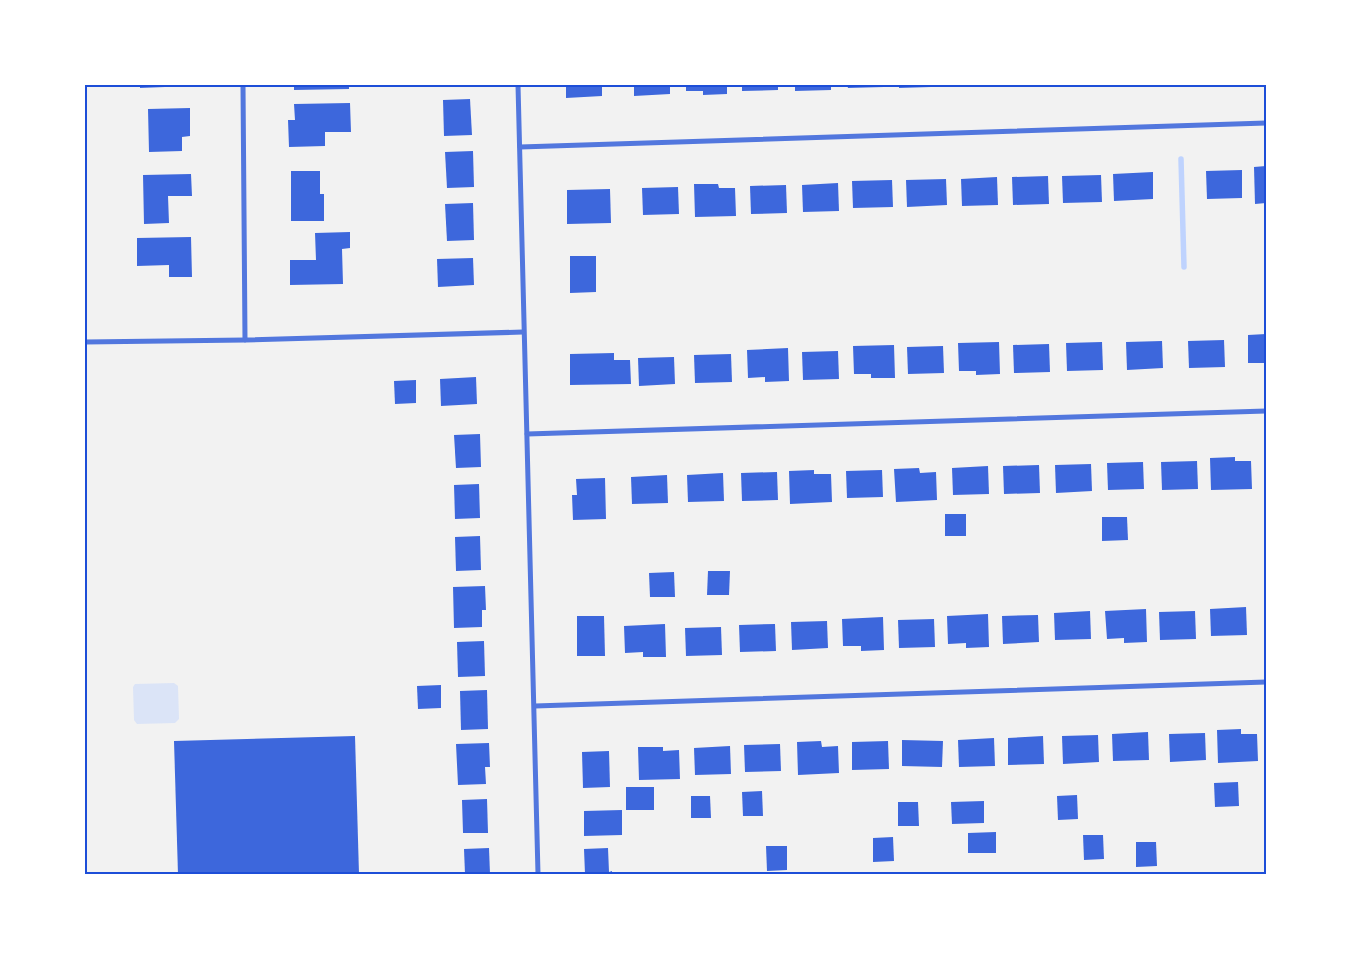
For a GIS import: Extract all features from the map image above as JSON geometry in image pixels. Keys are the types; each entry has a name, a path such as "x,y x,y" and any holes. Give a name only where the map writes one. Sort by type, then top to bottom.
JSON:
{"street":[{"path":"242,85 246,340"},
{"path":"518,85 538,874"},
{"path":"520,147 1266,123"},
{"path":"85,342 246,340 523,332"},
{"path":"528,434 1266,411"},
{"path":"535,706 1266,682"}],"shaded area":[{"path":"174,683 178,686 179,719 175,723 137,724 134,720 133,687 135,684"}],"building":[{"path":"140,85 165,85 165,87 140,88"},
{"path":"294,85 349,85 349,89 294,90"},
{"path":"566,85 602,85 602,96 566,98"},
{"path":"634,85 670,85 670,94 634,96"},
{"path":"686,85 727,85 727,94 703,95 703,91 686,91"},
{"path":"742,85 778,85 778,90 742,91"},
{"path":"795,85 831,85 831,90 795,91"},
{"path":"847,85 883,85 884,87 848,88"},
{"path":"899,85 931,85 931,87 899,88"},
{"path":"470,99 472,135 444,136 443,100"},
{"path":"350,103 351,132 325,132 325,146 289,147 288,120 295,120 294,104"},
{"path":"190,108 190,136 182,137 182,151 149,152 148,109"},
{"path":"473,151 474,187 447,188 445,152"},
{"path":"1266,166 1266,203 1255,204 1254,167"},
{"path":"1242,170 1242,198 1207,199 1206,171"},
{"path":"291,171 320,171 320,194 324,194 324,221 291,221"},
{"path":"1153,172 1153,199 1114,201 1113,174"},
{"path":"191,174 192,196 168,196 169,223 144,224 143,175"},
{"path":"1101,175 1102,202 1063,203 1062,176"},
{"path":"1048,176 1049,204 1013,205 1012,177"},
{"path":"997,177 998,205 962,206 961,179"},
{"path":"946,179 947,205 907,207 906,180"},
{"path":"892,180 893,207 853,208 852,181"},
{"path":"838,183 839,211 803,212 802,185"},
{"path":"694,184 718,184 719,188 735,188 736,216 695,217"},
{"path":"786,185 787,213 751,214 750,186"},
{"path":"678,187 679,214 643,215 642,188"},
{"path":"610,189 611,223 567,224 567,190"},
{"path":"473,203 474,240 447,241 445,204"},
{"path":"350,232 350,248 342,249 343,284 290,285 290,260 316,260 315,233"},
{"path":"191,237 192,277 169,277 169,265 137,266 137,238"},
{"path":"570,256 596,256 596,292 570,293"},
{"path":"473,258 474,285 438,287 437,259"},
{"path":"1266,334 1266,363 1248,363 1248,335"},
{"path":"1224,340 1225,367 1189,368 1188,341"},
{"path":"1162,341 1163,368 1127,370 1126,342"},
{"path":"999,342 1000,374 976,375 976,371 959,371 958,343"},
{"path":"1102,342 1103,370 1067,371 1066,343"},
{"path":"1049,344 1050,372 1014,373 1013,345"},
{"path":"894,345 895,378 871,378 871,374 854,374 853,346"},
{"path":"943,346 944,373 908,374 907,347"},
{"path":"788,348 789,381 765,382 765,377 748,378 747,350"},
{"path":"838,351 839,379 803,380 802,352"},
{"path":"614,353 614,360 630,360 631,384 570,385 570,354"},
{"path":"731,354 732,382 695,383 694,355"},
{"path":"674,357 675,384 639,386 638,358"},
{"path":"476,377 477,404 441,406 440,379"},
{"path":"416,380 416,403 395,404 394,381"},
{"path":"480,434 481,467 456,468 454,435"},
{"path":"1235,457 1235,461 1251,461 1252,489 1211,490 1210,458"},
{"path":"1197,461 1198,489 1162,490 1161,462"},
{"path":"1143,462 1144,489 1108,490 1107,463"},
{"path":"1091,464 1092,491 1056,493 1055,465"},
{"path":"1039,465 1040,493 1004,494 1003,466"},
{"path":"988,466 989,494 953,495 952,468"},
{"path":"919,468 920,473 936,472 937,500 896,502 894,469"},
{"path":"814,470 814,474 831,474 832,502 790,504 789,471"},
{"path":"882,470 883,497 847,498 846,471"},
{"path":"777,472 778,500 742,501 741,473"},
{"path":"723,473 724,501 688,502 687,475"},
{"path":"667,475 668,503 632,504 631,477"},
{"path":"605,478 606,519 573,520 572,495 577,495 576,479"},
{"path":"479,484 480,518 455,519 454,485"},
{"path":"945,514 966,514 966,536 945,536"},
{"path":"1102,517 1127,517 1128,540 1102,541"},
{"path":"480,536 481,570 456,571 455,537"},
{"path":"708,571 730,571 729,595 707,595"},
{"path":"674,572 675,597 650,597 649,573"},
{"path":"485,586 486,610 482,610 482,627 454,628 453,587"},
{"path":"1246,607 1247,635 1211,636 1210,609"},
{"path":"1146,609 1147,642 1124,643 1124,638 1107,639 1105,611"},
{"path":"1090,611 1091,639 1055,640 1054,613"},
{"path":"1195,611 1196,639 1160,640 1159,612"},
{"path":"988,614 989,647 966,648 966,643 948,644 947,616"},
{"path":"1038,615 1039,642 1003,644 1002,616"},
{"path":"577,616 604,616 605,656 577,656"},
{"path":"883,617 884,650 861,651 861,646 843,646 842,619"},
{"path":"934,619 935,647 899,648 898,620"},
{"path":"827,621 828,648 792,650 791,622"},
{"path":"665,624 666,657 643,657 643,652 625,653 624,626"},
{"path":"775,624 776,651 740,652 739,625"},
{"path":"721,627 722,655 686,656 685,628"},
{"path":"484,641 485,676 458,677 457,642"},
{"path":"441,685 441,708 418,709 417,686"},
{"path":"487,690 488,729 461,730 460,691"},
{"path":"1241,729 1241,734 1257,734 1258,761 1218,763 1217,730"},
{"path":"1148,732 1149,760 1113,761 1112,734"},
{"path":"1205,733 1206,760 1170,762 1169,734"},
{"path":"1098,735 1099,762 1063,764 1062,736"},
{"path":"355,736 359,874 178,874 174,741"},
{"path":"1043,736 1044,764 1008,765 1008,738"},
{"path":"994,738 995,766 959,767 958,740"},
{"path":"902,740 943,741 942,767 902,766"},
{"path":"821,741 822,747 838,746 839,773 798,775 797,742"},
{"path":"888,741 889,769 852,770 852,742"},
{"path":"489,743 490,767 485,767 486,784 458,785 456,744"},
{"path":"780,744 781,771 745,772 744,745"},
{"path":"730,746 731,774 695,775 694,748"},
{"path":"638,747 663,747 663,751 679,750 680,779 639,780"},
{"path":"609,751 610,787 583,788 582,752"},
{"path":"1238,782 1239,806 1215,807 1214,783"},
{"path":"626,787 654,787 654,810 626,810"},
{"path":"762,791 763,816 743,816 742,792"},
{"path":"1077,795 1078,819 1058,820 1057,796"},
{"path":"691,796 710,796 711,818 691,818"},
{"path":"487,799 488,833 463,833 462,800"},
{"path":"984,801 984,823 952,824 951,802"},
{"path":"898,802 918,802 919,826 898,826"},
{"path":"622,810 622,835 584,836 584,811"},
{"path":"996,832 996,853 968,853 968,833"},
{"path":"1083,835 1103,835 1104,859 1084,860"},
{"path":"893,837 894,861 873,862 873,838"},
{"path":"1136,842 1156,842 1157,866 1136,867"},
{"path":"766,846 787,846 787,870 767,871"},
{"path":"489,848 490,874 465,874 464,849"},
{"path":"608,848 609,872 612,871 612,874 585,874 584,849"}],"waterway":[{"path":"1181,159 1184,267"}]}
